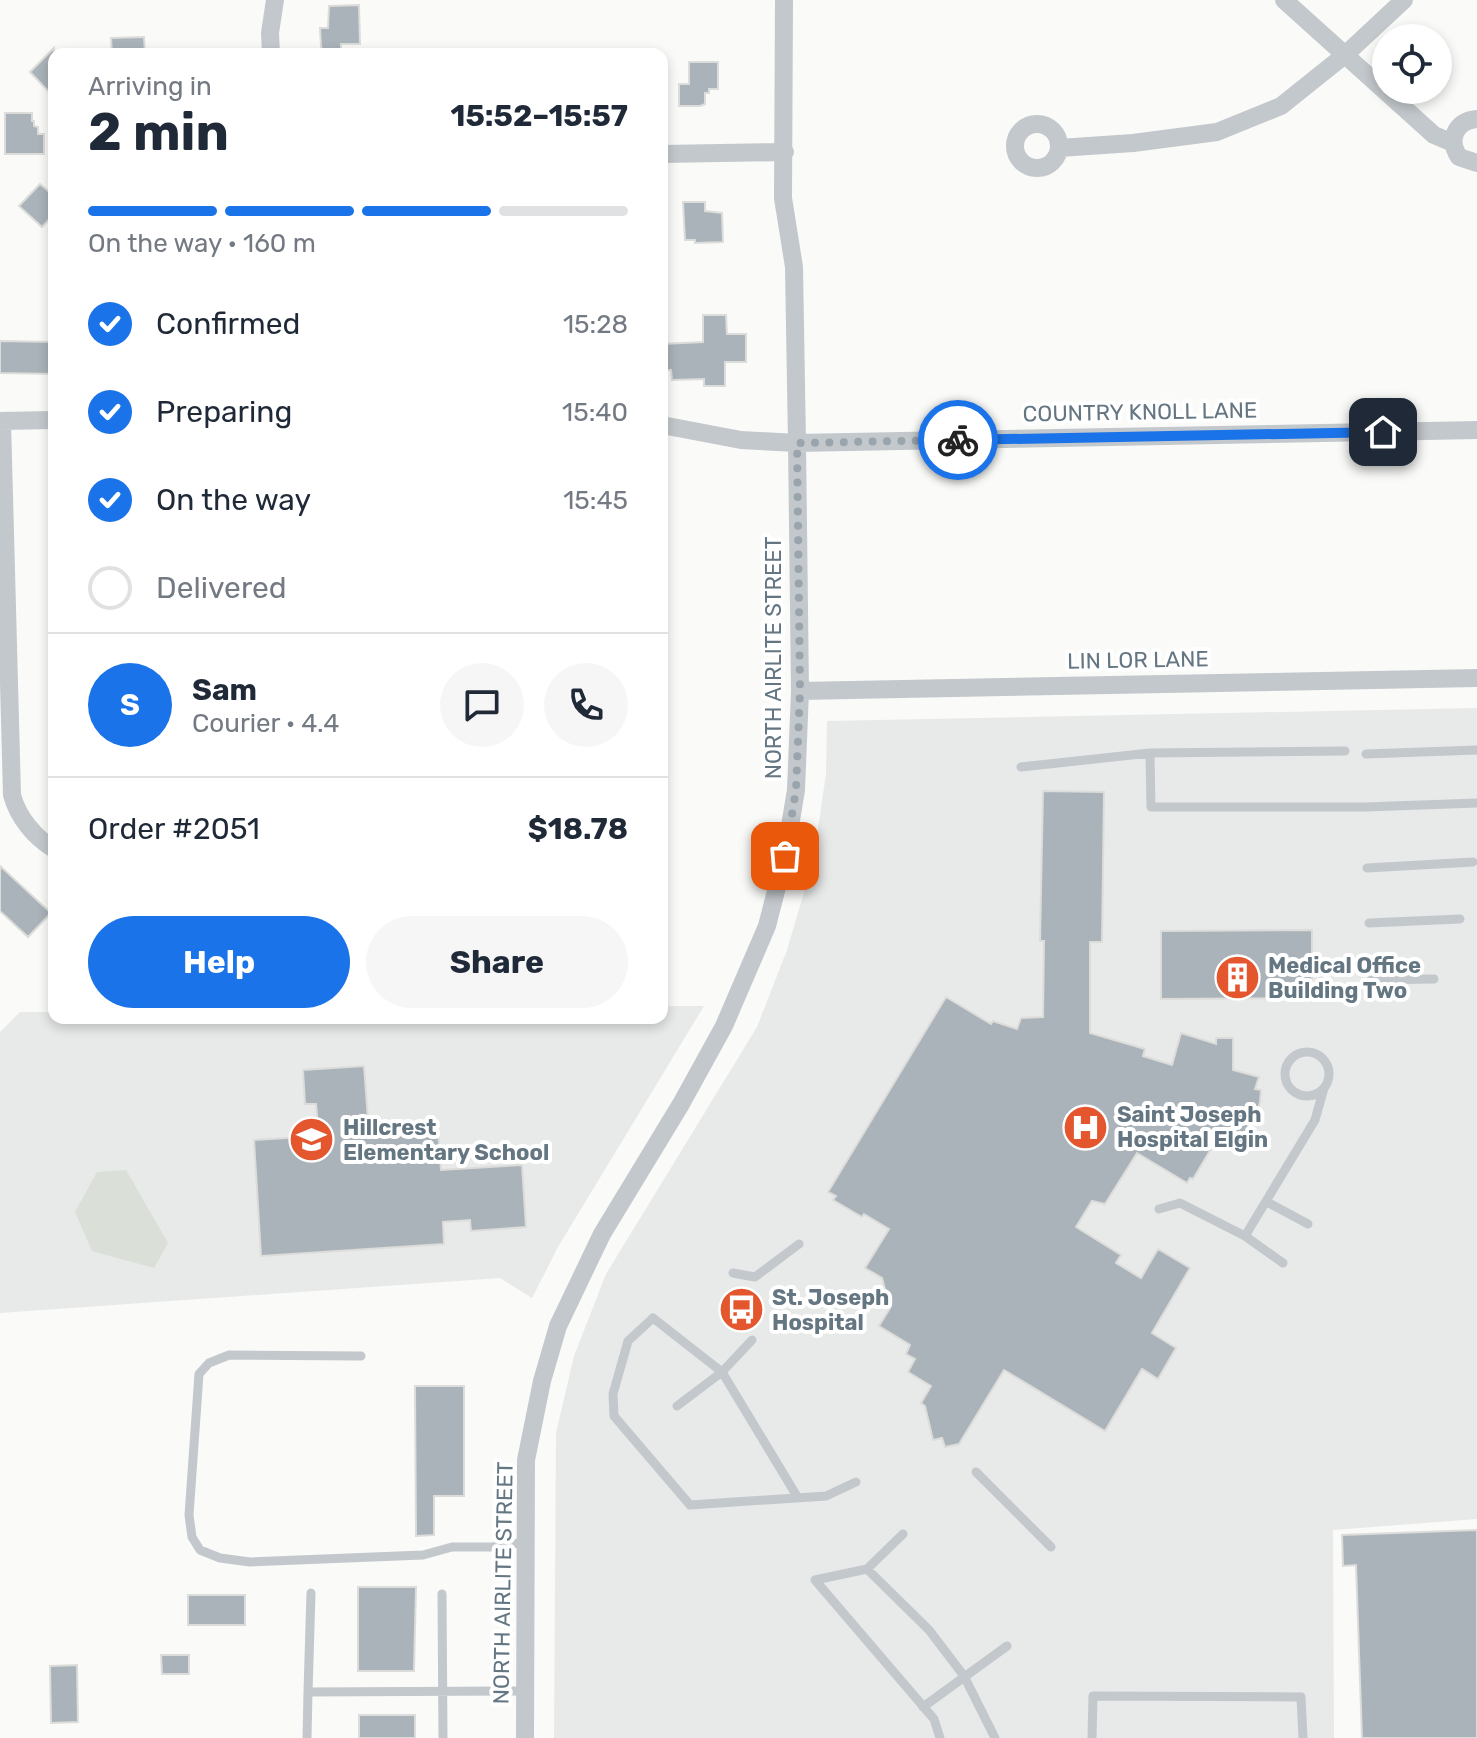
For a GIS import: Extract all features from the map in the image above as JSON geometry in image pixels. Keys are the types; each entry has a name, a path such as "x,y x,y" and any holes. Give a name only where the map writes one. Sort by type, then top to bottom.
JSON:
{"street":[{"path":"271,48 275,0"},
{"name":"NORTH AIRLITE STREET","path":"525,1738 526,1460 542,1381 558,1326 602,1234 724,1026 767,926 785,856 796,790 800,691 797,443 794,267 783,198 784,0"},
{"path":"1284,0 1434,135 1453,143"},
{"path":"1059,148 1133,143 1217,132 1281,106 1346,54 1404,0"},
{"path":"1477,119 1462,123 1453,143 1459,157 1477,163"},
{"path":"668,154 785,152"},
{"path":"48,420 1,421 3,657 12,795 16,808 28,825 48,845"},
{"name":"COUNTRY KNOLL LANE","path":"668,426 741,440 797,443 1477,430"},
{"name":"LIN LOR LANE","path":"800,691 1477,678"}],"lane":[{"path":"1366,754 1477,750"},
{"path":"1021,767 1150,753 1345,751"},
{"path":"1150,753 1151,807 1365,807 1477,803"},
{"path":"1367,868 1473,862"},
{"path":"1369,923 1460,919"},
{"path":"1371,980 1434,979"},
{"path":"1245,1236 1315,1120 1329,1073 1323,1059 1317,1054 1303,1052 1289,1060 1284,1074 1290,1089 1303,1096 1311,1096 1324,1088"},
{"path":"1267,1202 1308,1224"},
{"path":"1159,1209 1180,1203 1245,1236 1283,1263"},
{"path":"733,1273 755,1277 799,1244"},
{"path":"798,1498 722,1372 653,1318 628,1341 613,1394 614,1416 690,1505 798,1498 826,1496 856,1482"},
{"path":"677,1406 722,1372 752,1340"},
{"path":"361,1356 229,1355 209,1363 199,1374 189,1515 192,1537 200,1550 220,1558 250,1562 423,1555 452,1547 492,1547 525,1542"},
{"path":"976,1472 1051,1547"},
{"path":"903,1534 867,1569 815,1580 934,1719 940,1738"},
{"path":"867,1569 929,1630 964,1676 995,1738"},
{"path":"307,1738 311,1593"},
{"path":"442,1594 443,1738"},
{"path":"923,1707 1007,1646"},
{"path":"308,1692 525,1691"},
{"path":"1092,1738 1093,1696 1173,1696 1301,1697 1303,1738"}],"shaded area":[{"name":"Saint Joseph Hospital Elgin","path":"1477,708 1477,1519 1333,1530 1334,1738 554,1738 556,1433 574,1356 606,1274 757,1027 787,950 813,862 826,774 827,721"},
{"name":"Hillcrest Elementary School","path":"668,1006 704,1006 558,1247 532,1298 500,1278 0,1313 0,1032 20,1012 48,1012 48,1024 668,1024"},
{"path":"126,1170 168,1243 154,1268 92,1251 75,1212 97,1172"}],"building":[{"path":"359,5 360,44 322,48 320,28 328,28 329,6"},
{"path":"144,37 145,48 112,48 111,38"},
{"path":"48,54 48,91 30,72"},
{"path":"689,62 718,62 718,89 709,89 709,93 705,93 705,104 700,106 679,106 679,84 689,84"},
{"path":"5,113 32,113 38,134 44,134 44,154 5,154"},
{"path":"40,184 48,191 48,220 42,227 19,206"},
{"path":"683,202 705,202 705,211 722,213 723,242 695,243 695,240 685,240"},
{"path":"703,315 726,315 727,334 746,334 746,362 725,362 725,386 704,386 704,379 672,380 671,370 668,370 668,344 703,342"},
{"path":"0,341 48,342 48,374 0,373"},
{"path":"1043,791 1104,792 1102,942 1090,942 1090,1033 1145,1049 1143,1056 1172,1065 1181,1033 1216,1044 1216,1038 1233,1038 1233,1070 1259,1077 1255,1089 1261,1090 1260,1102 1254,1125 1247,1135 1242,1134 1239,1145 1217,1139 1193,1179 1190,1178 1187,1183 1137,1153 1105,1204 1092,1201 1076,1227 1121,1255 1116,1263 1141,1278 1158,1249 1190,1268 1152,1333 1176,1348 1158,1379 1142,1369 1105,1431 1004,1370 959,1444 945,1447 942,1438 933,1440 925,1406 921,1403 931,1386 908,1372 915,1359 906,1354 910,1345 879,1326 890,1308 882,1278 865,1268 889,1229 833,1200 836,1196 828,1192 946,997 991,1024 993,1021 1017,1029 1021,1018 1043,1017 1044,941 1040,941"},
{"path":"0,866 48,910 48,916 28,937 0,911"},
{"name":"Medical Office Building Two","path":"1312,930 1312,998 1161,999 1161,931"},
{"path":"364,1066 369,1133 438,1128 441,1170 522,1165 526,1227 471,1231 470,1220 443,1222 444,1244 261,1256 254,1140 319,1136 316,1104 305,1104 303,1070"},
{"path":"415,1386 464,1386 464,1496 434,1496 434,1535 416,1536"},
{"path":"1477,1530 1477,1738 1362,1738 1356,1565 1343,1566 1342,1535"},
{"path":"358,1587 416,1587 414,1671 358,1671"},
{"path":"188,1595 245,1595 245,1625 188,1625"},
{"path":"161,1655 189,1655 189,1674 162,1674"},
{"path":"77,1665 78,1722 51,1723 50,1666"},
{"path":"359,1715 415,1715 415,1738 359,1738"}],"way so far":[{"path":"785,856 796,790 800,691 797,443 958,440"}],"place":[{"name":"Medical Office Building Two","path":"1237,978"},
{"name":"Saint Joseph Hospital Elgin","path":"1086,1127"},
{"name":"Hillcrest Elementary School","path":"312,1140"},
{"name":"St. Joseph Hospital","path":"741,1310"}],"route":[{"path":"958,440 1383,432"}]}
